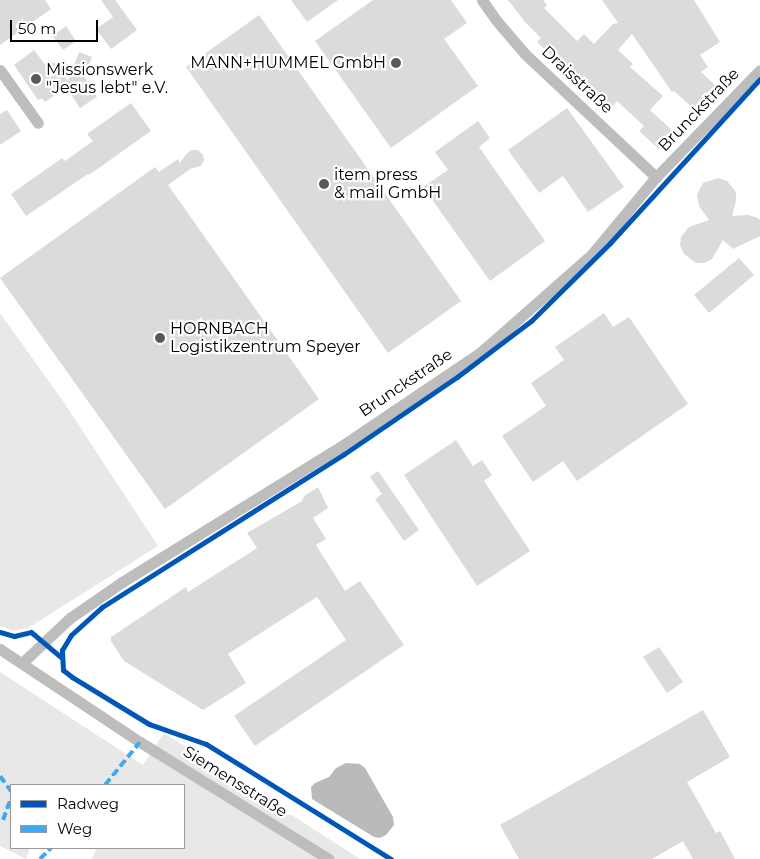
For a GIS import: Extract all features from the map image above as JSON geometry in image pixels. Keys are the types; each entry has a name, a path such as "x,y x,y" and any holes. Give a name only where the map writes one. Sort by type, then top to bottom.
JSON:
{"street":[{"name":"Draisstraße","path":"482,0 496,20 525,54 656,178"},
{"path":"0,70 38,123"},
{"name":"Brunckstraße","path":"22,663 70,618 115,587 340,447 481,352 592,254 656,178 760,70"},
{"name":"Siemensstraße","path":"0,649 206,784 329,859"}],"shaded area":[{"path":"0,313 63,401 158,546 28,628 13,631 0,626"},
{"path":"0,672 143,765 164,733 360,859 92,859 96,850 94,849 185,849 185,784 10,784 10,849 30,849 26,859 0,846"},
{"path":"346,763 360,764 365,768 393,817 394,825 386,835 380,838 374,837 312,799 311,787 315,783 329,777 336,768"}],"building":[{"path":"0,0 45,0 51,9 0,45"},
{"path":"101,0 115,0 137,30 111,49 96,29 113,17"},
{"path":"291,0 338,0 307,22"},
{"name":"MANN+HUMMEL GmbH","path":"373,0 451,0 467,23 444,39 478,86 391,148 315,41"},
{"path":"508,0 543,0 547,5 544,8 577,41 584,34 594,44 613,24 618,23 602,0 694,0 720,42 700,55 708,67 701,72 716,86 695,110 674,91 672,92 632,34 618,50 633,64 630,67 663,96 650,110 674,132 659,149 639,131 644,126 617,101 607,112 588,94 591,91 537,42 541,38 525,22"},
{"name":"item press & mail GmbH","path":"259,15 461,301 388,353 186,67"},
{"path":"66,26 76,41 63,50 53,36"},
{"path":"34,50 47,67 54,62 68,81 79,52 92,57 84,76 97,97 80,108 66,87 45,102 42,98 38,100 14,65"},
{"path":"131,103 151,131 89,175 26,216 11,194 62,158 65,161 93,141 87,134"},
{"path":"567,108 624,187 588,212 563,176 539,193 508,150"},
{"path":"7,110 21,131 0,145 0,114"},
{"path":"478,121 490,138 479,147 545,241 490,281 423,187 448,170 435,152"},
{"name":"HORNBACH Logistikzentrum Speyer","path":"192,150 198,150 203,155 204,160 201,166 190,169 168,185 319,399 165,509 0,278 155,167 159,172 178,159 180,163 187,153"},
{"path":"718,178 727,181 736,192 732,216 748,215 758,218 760,220 760,236 733,249 723,240 712,259 704,263 696,263 684,254 680,245 681,237 689,227 709,220 699,206 697,195 703,183"},
{"path":"739,258 754,275 709,313 694,295"},
{"path":"604,313 613,327 629,317 688,404 577,481 563,461 533,482 502,436 546,406 531,383 564,360 555,347"},
{"path":"456,440 473,466 482,460 492,475 484,481 530,551 477,586 404,475"},
{"path":"378,471 419,530 404,541 375,499 382,494 370,477"},
{"path":"318,487 328,508 313,518 326,539 316,545 345,591 360,581 404,645 255,746 234,716 346,640 317,597 228,654 246,683 203,710 124,661 111,641 111,637 186,587 188,592 257,548 247,533 302,501 304,496"},
{"path":"659,647 683,682 667,693 643,657"},
{"path":"703,710 730,757 687,782 716,833 720,831 735,859 693,859 683,841 652,859 519,859 500,825"}],"marked path":[{"path":"106,784 140,742"},
{"path":"0,776 10,790"},
{"path":"3,820 10,801"},
{"path":"40,859 50,849"}],"cycle path":[{"path":"391,859 206,744 149,724 72,677 63,670 62,650 71,635 102,607 344,454 457,377 532,320 610,243 760,79"},
{"path":"0,632 14,636 31,632 61,657"}],"place":[{"name":"MANN+HUMMEL GmbH","path":"396,63"},
{"name":"Missionswerk \"Jesus lebt\" e.V.","path":"36,79"},
{"name":"item press & mail GmbH","path":"324,184"},
{"name":"HORNBACH Logistikzentrum Speyer","path":"160,338"}]}
